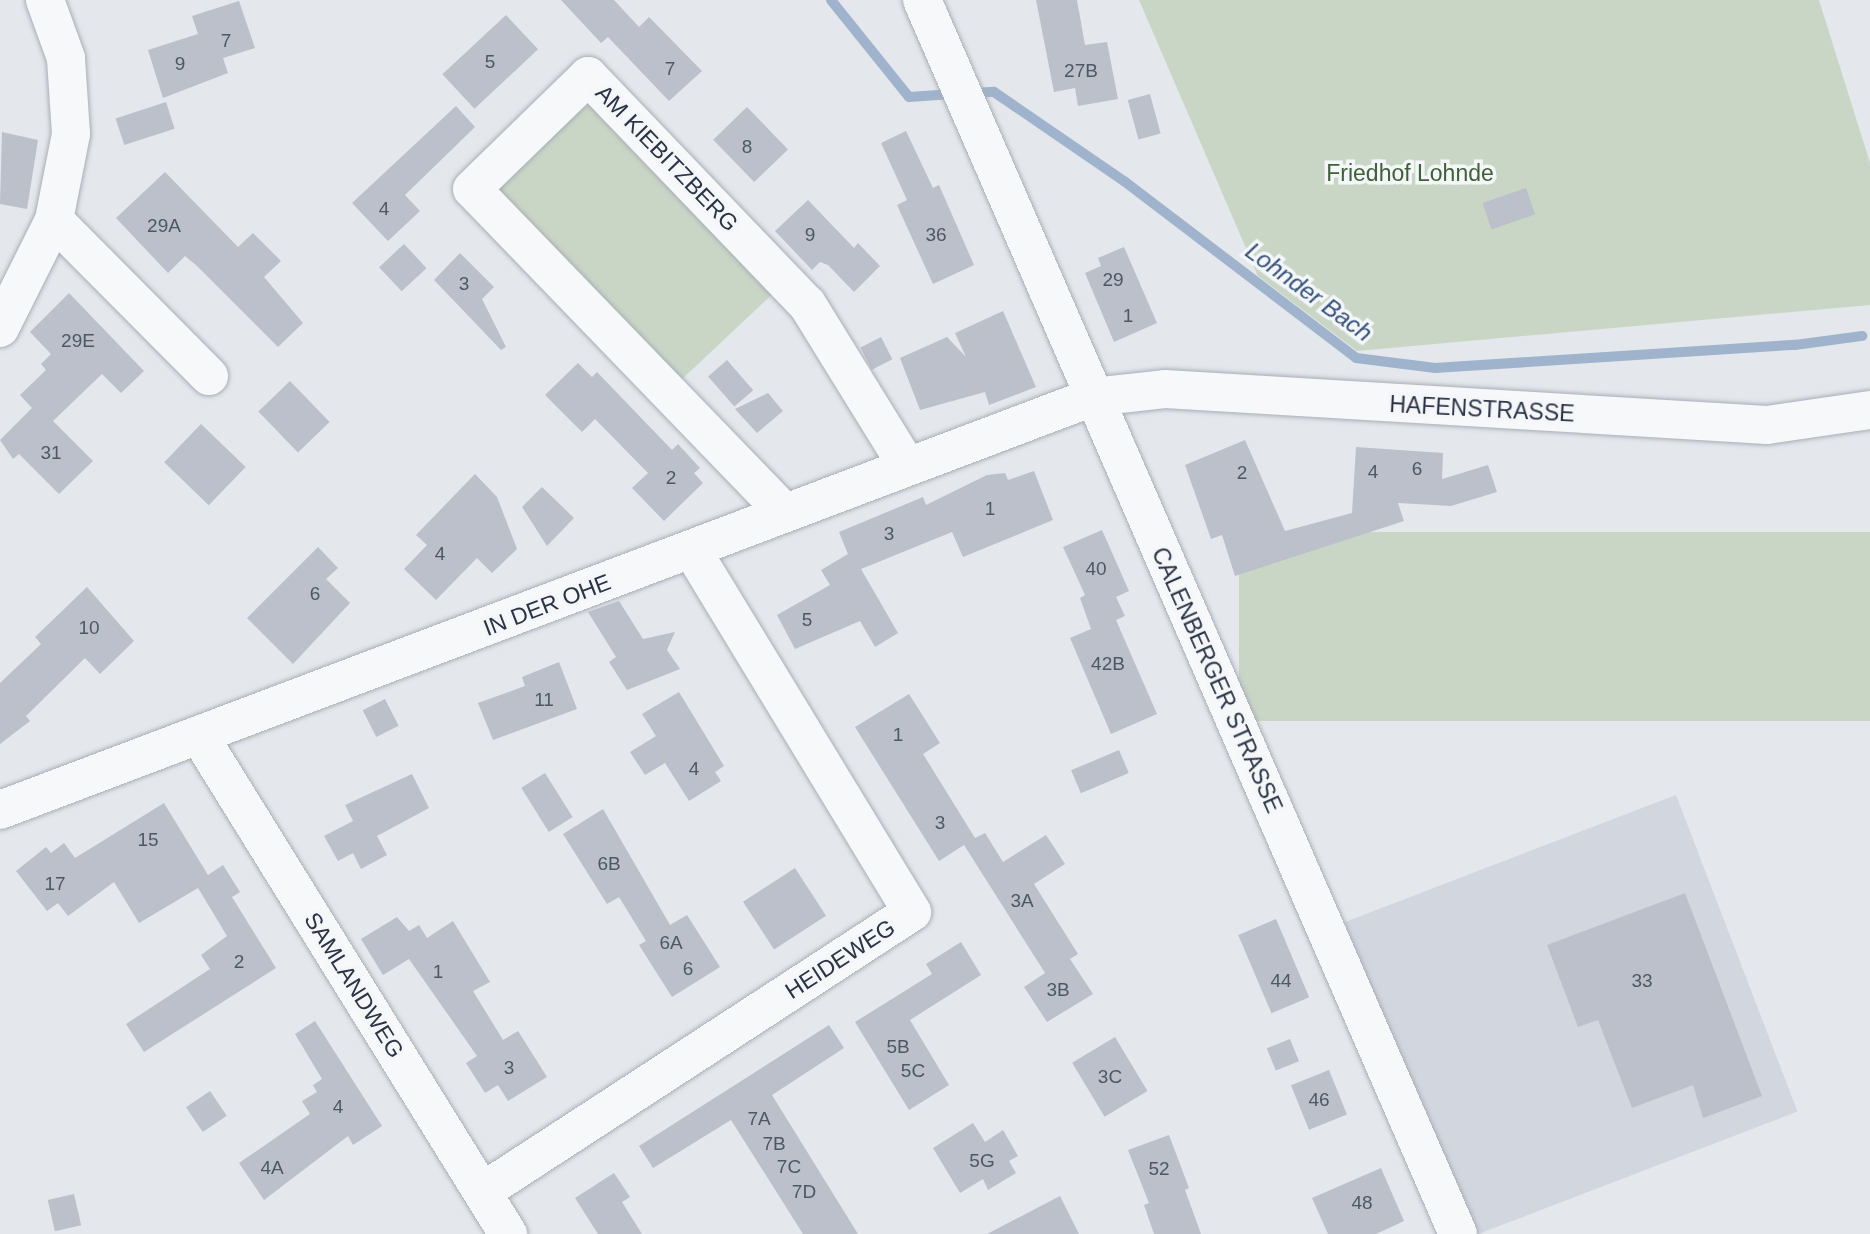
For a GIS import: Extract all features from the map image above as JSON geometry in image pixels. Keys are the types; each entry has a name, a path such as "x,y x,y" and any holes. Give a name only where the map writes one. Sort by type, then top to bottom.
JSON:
{"street":[{"name":"CALENBERGER STRASSE","path":"922,0 1458,1234"},
{"path":"0,328 54,220 71,134 66,58 46,4"},
{"name":"AM KIEBITZBERG","path":"785,513 472,189 588,76 807,304 906,464"},
{"path":"54,220 209,376"},
{"name":"HAFENSTRASSE","path":"1093,397 1165,389 1767,425 1870,410"},
{"name":"IN DER OHE","path":"0,810 692,550 906,464 1093,397"},
{"name":"HEIDEWEG","path":"482,1192 912,912 692,550"},
{"name":"SAMLANDWEG","path":"200,737 508,1234"}],"shaded area":[{"path":"1676,795 1797,1111 1478,1234 1464,1234 1345,922"}],"green space":[{"name":"Friedhof Lohnde","path":"1139,0 1819,0 1870,163 1870,305 1357,351 1258,276"},
{"path":"601,101 781,286 679,382 495,188 573,112"},
{"path":"1239,532 1870,532 1870,721 1239,721"}],"building":[{"path":"561,0 614,0 639,27 649,17 702,71 669,101 608,37 601,43"},
{"path":"1036,0 1077,0 1085,45 1107,42 1118,99 1078,106 1075,88 1054,92"},
{"path":"239,1 255,48 223,58 228,73 163,98 148,50 198,34 192,16"},
{"path":"506,15 538,49 474,109 442,74"},
{"path":"1150,94 1161,134 1138,140 1128,100"},
{"path":"166,102 175,129 124,145 116,118"},
{"path":"456,106 475,127 405,195 420,211 388,241 352,203"},
{"path":"747,107 788,149 754,182 713,140"},
{"path":"906,131 933,188 939,185 974,265 933,284 897,205 907,200 881,143"},
{"path":"2,132 38,140 27,209 0,204"},
{"path":"165,172 238,247 253,233 281,261 264,277 303,323 278,347 185,256 168,273 116,218"},
{"path":"1526,188 1535,214 1492,229 1483,203"},
{"path":"808,200 854,248 858,243 880,266 854,292 828,265 820,262 812,270 775,231"},
{"path":"404,244 427,268 402,291 379,267"},
{"path":"1124,247 1157,323 1114,342 1085,273 1101,266 1098,258"},
{"path":"460,253 494,287 482,299 506,347 501,350 434,280"},
{"path":"69,293 144,371 121,393 102,374 53,421 93,461 59,494 19,454 13,459 0,440 32,408 20,395 46,370 41,364 51,354 30,332"},
{"path":"1003,311 1036,387 989,405 985,392 920,410 900,358 947,337 966,357 955,333"},
{"path":"881,337 892,359 872,370 861,347"},
{"path":"727,360 753,390 734,407 708,376"},
{"path":"578,363 592,377 597,372 672,450 678,444 700,468 694,473 703,483 664,521 632,488 648,473 595,419 582,432 545,395"},
{"path":"290,381 330,422 298,453 258,412"},
{"path":"768,393 783,411 757,433 735,409"},
{"path":"201,424 246,467 209,505 164,462"},
{"path":"1245,440 1285,531 1352,513 1356,447 1443,453 1442,479 1488,465 1497,492 1451,506 1398,503 1404,521 1235,576 1222,535 1211,539 1185,465"},
{"path":"1034,471 1053,520 963,557 952,532 861,569 898,633 875,647 860,621 795,649 777,615 830,585 821,570 848,554 839,532 923,497 926,505 987,475 1005,473 1008,480"},
{"path":"475,474 497,497 517,549 492,573 477,558 436,600 404,569 427,545 416,535"},
{"path":"542,487 574,518 547,546 522,507"},
{"path":"1102,530 1129,591 1116,597 1125,616 1116,620 1157,714 1111,734 1070,638 1091,629 1080,598 1085,595 1063,547"},
{"path":"318,547 338,568 326,579 350,603 293,664 247,618"},
{"path":"87,587 134,641 100,674 85,658 26,716 30,721 0,744 0,683 41,644 35,637"},
{"path":"619,601 643,639 675,632 667,650 680,669 627,690 609,662 616,657 588,612"},
{"path":"559,662 577,709 493,740 478,703 525,686 522,677"},
{"path":"679,692 724,766 715,772 721,781 689,801 665,763 645,775 630,752 656,736 642,714"},
{"path":"909,694 940,743 923,754 975,838 985,833 1003,862 1046,835 1065,864 1034,884 1078,954 1070,959 1093,994 1047,1022 1024,987 1045,973 964,845 939,861 855,727"},
{"path":"385,699 399,726 376,737 363,710"},
{"path":"1119,750 1129,773 1081,793 1071,770"},
{"path":"545,773 573,817 549,832 521,788"},
{"path":"412,774 429,808 377,836 387,855 361,869 353,853 338,861 324,836 353,821 345,805"},
{"path":"164,803 208,875 223,865 240,892 232,897 276,968 144,1052 126,1024 210,969 201,955 227,936 198,888 139,923 114,882 68,916 58,903 47,911 16,871 46,847 51,853 64,843 75,858"},
{"path":"603,809 670,925 687,915 720,967 672,997 639,945 646,941 619,897 607,904 563,834"},
{"path":"795,868 826,916 774,950 743,902"},
{"path":"1685,893 1762,1096 1703,1118 1693,1085 1632,1108 1598,1020 1578,1027 1547,945"},
{"path":"397,917 409,931 419,925 427,938 453,921 490,982 473,991 503,1040 518,1031 547,1077 508,1101 498,1085 485,1093 466,1063 477,1056 409,959 383,975 361,939"},
{"path":"1276,919 1309,997 1271,1013 1238,935"},
{"path":"961,942 981,975 910,1020 949,1085 909,1110 855,1022 932,974 926,964"},
{"path":"315,1021 382,1126 353,1145 348,1136 264,1200 239,1163 310,1114 302,1101 317,1092 313,1085 322,1079 295,1034"},
{"path":"829,1025 844,1048 772,1095 858,1234 803,1234 731,1120 653,1168 639,1146"},
{"path":"1115,1037 1147,1091 1105,1117 1072,1063"},
{"path":"1290,1039 1299,1061 1276,1071 1267,1048"},
{"path":"1329,1070 1347,1115 1309,1130 1291,1085"},
{"path":"210,1091 227,1116 203,1132 186,1107"},
{"path":"973,1123 985,1142 1003,1130 1018,1156 1009,1161 1016,1173 988,1190 983,1179 960,1193 933,1148"},
{"path":"1169,1135 1189,1188 1185,1190 1201,1234 1154,1234 1144,1205 1149,1203 1128,1150"},
{"path":"1381,1168 1404,1221 1376,1234 1328,1234 1312,1198"},
{"path":"614,1173 630,1197 622,1202 642,1234 598,1234 575,1198"},
{"path":"74,1194 81,1225 55,1231 48,1200"},
{"path":"1060,1196 1079,1234 987,1234"}],"waterway":[{"name":"Lohnder Bach","path":"831,0 909,97 953,94"},
{"name":"Lohnder Bach","path":"972,93 994,92 1124,181 1356,358 1435,368 1795,345 1862,336"}]}
